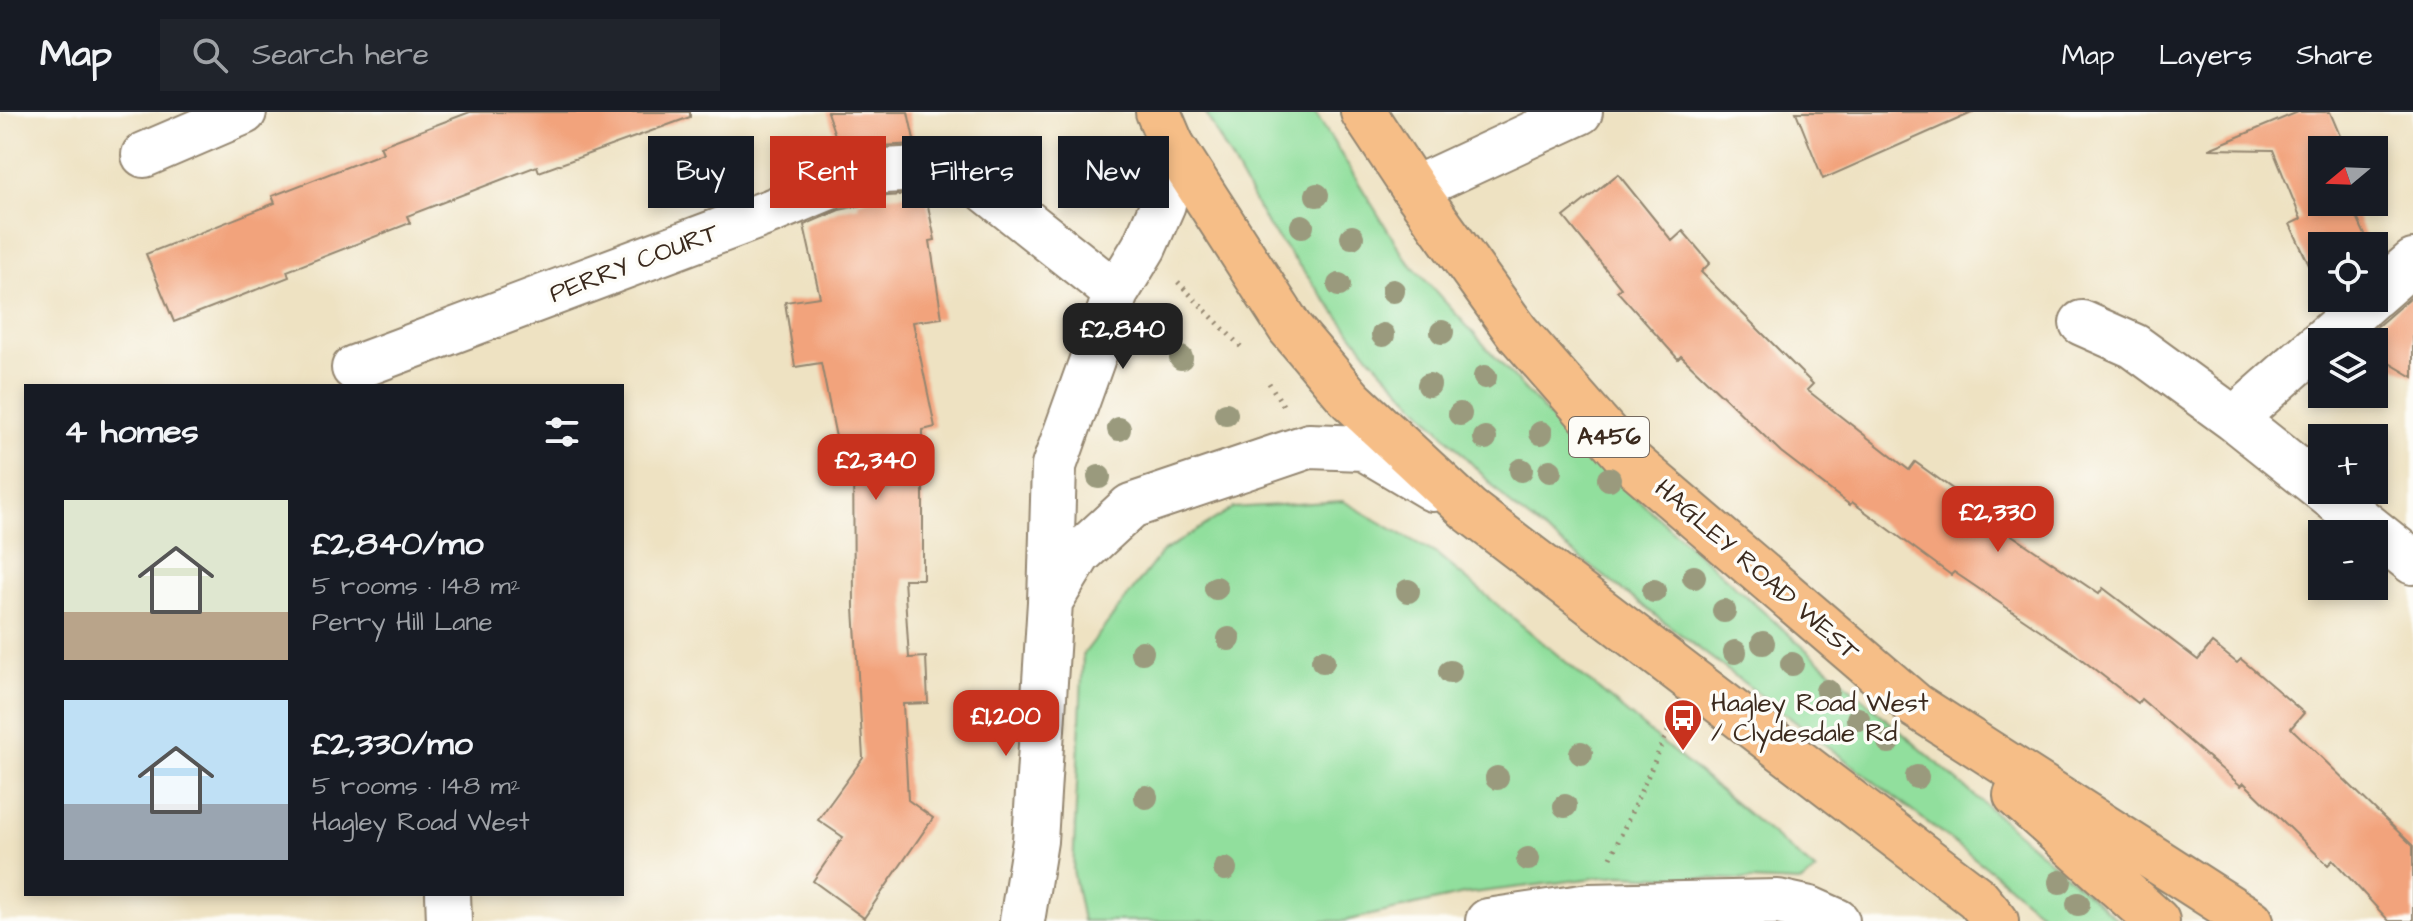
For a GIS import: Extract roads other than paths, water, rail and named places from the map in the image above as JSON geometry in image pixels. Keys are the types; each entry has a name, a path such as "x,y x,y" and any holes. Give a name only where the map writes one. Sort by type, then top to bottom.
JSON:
{"highway":[{"name":"HAGLEY ROAD WEST","path":"1363,112 1517,332 1631,462 1916,706 2251,921"},
{"path":"1165,128 1290,328 1351,400 1469,510 1993,913"},
{"name":"A456","path":"1916,706 2157,921"}],"street":[{"path":"144,155 244,112"},
{"path":"1414,189 1580,112"},
{"path":"1022,921 1035,841 1050,602 1054,466 1116,293 1144,247 1163,204 1165,128"},
{"name":"PERRY COURT","path":"354,368 772,211 866,172 921,169 981,186 1116,293"},
{"path":"2388,284 2413,262"},
{"path":"2234,419 2356,312"},
{"path":"2082,323 2134,346 2234,419 2308,479"},
{"path":"1050,602 1079,554 1131,506 1309,446 1364,448 1469,510"},
{"path":"2340,504 2413,562"},
{"path":"448,896 449,921"},
{"path":"1488,921 1589,906 1778,902 1810,909 1837,921"}],"place":[{"name":"Hagley Road West / Clydesdale Rd","path":"1683,752"}]}
